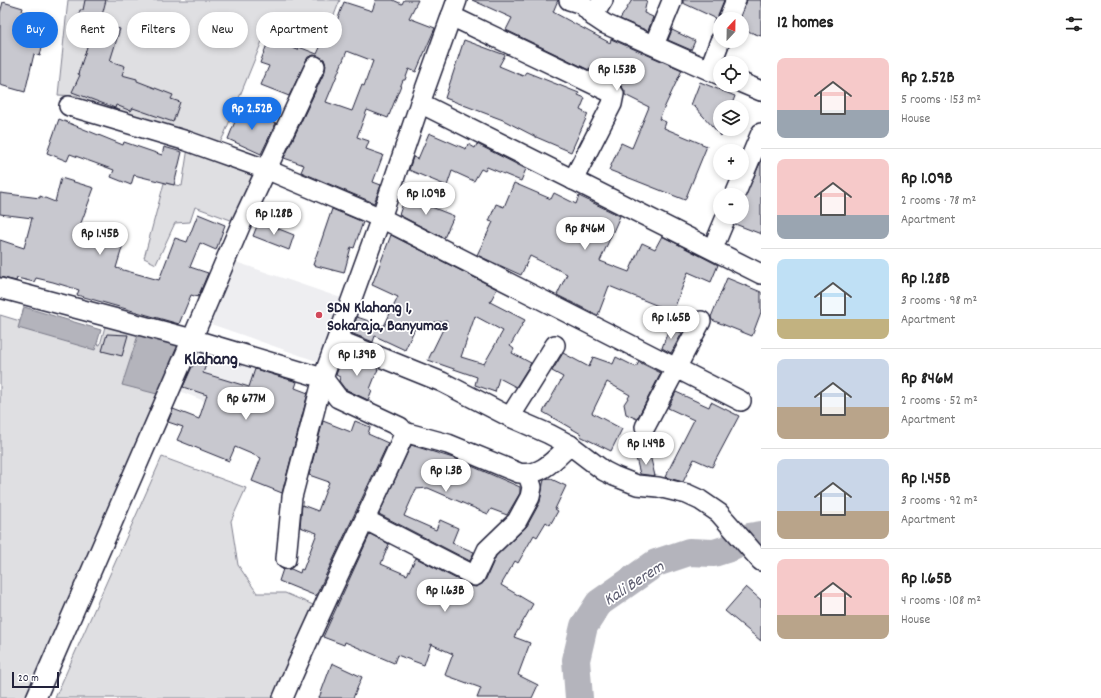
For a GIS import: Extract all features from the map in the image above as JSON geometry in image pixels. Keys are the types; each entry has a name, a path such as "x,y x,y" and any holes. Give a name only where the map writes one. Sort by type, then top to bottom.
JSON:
{"street":[{"path":"569,0 582,4 593,16 605,24 713,72"},
{"path":"593,16 603,0"},
{"path":"731,12 736,0"},
{"path":"654,45 672,1"},
{"path":"286,559 292,496 323,378 338,340 454,8 614,94 612,104 573,180"},
{"path":"36,698 241,224 268,170 316,66"},
{"path":"749,87 761,91"},
{"path":"420,103 713,248 761,274"},
{"path":"69,106 162,132 268,170 381,218 741,401"},
{"path":"738,188 761,132"},
{"path":"713,248 723,224"},
{"path":"0,288 192,340 323,378 338,398 400,427 404,432 448,444 519,474 528,475 540,471 570,446"},
{"path":"645,427 701,321"},
{"path":"338,340 442,382 510,417 549,434 570,446 604,471 623,480 637,485 658,487 687,494 700,500 719,513 761,561"},
{"path":"510,417 555,345"},
{"path":"284,698 330,592 366,520 404,432"},
{"path":"366,520 476,576 488,550 517,521 530,497 532,487 528,475"}],"shaded area":[{"path":"68,0 340,0 335,12 256,12 256,48 259,48 224,135 217,148 258,167 239,223 195,207 190,222 175,223 156,264 144,258 164,183 182,186 190,135 79,109 78,96 58,95 66,19 66,48 119,48 119,12 67,12"},
{"name":"SDN Klahang 1, Sokaraja, Banyumas","path":"227,259 344,299 322,363 205,322"},
{"path":"24,307 101,330 95,350 18,328"},
{"path":"0,315 100,345 107,319 189,342 30,698 0,698"},
{"path":"139,332 185,344 165,396 122,385"},
{"path":"192,350 277,373 259,423 177,390"},
{"path":"162,457 246,488 231,521 238,565 257,593 285,593 318,607 283,698 55,698"}],"building":[{"path":"85,0 106,0 103,12 80,12 80,10 83,10"},
{"path":"376,0 393,0 402,4 404,0 418,0 409,18 435,28 416,72 409,69 405,80 403,80 388,118 367,110 357,137 369,141 366,149 383,155 373,182 381,185 374,203 301,172 304,165 284,158 325,71 326,65 324,59 314,55 308,57 289,96 261,85 269,66 260,63 266,48 293,48 298,50 299,48 302,48 317,54 320,48 342,48 342,12 340,12 344,2 372,11","holes":["347,51 373,61 364,86 362,85 352,111 326,102"]},
{"path":"472,0 558,0 553,12 610,43 611,39 682,70 659,119 666,122 664,128 707,146 685,200 609,170 621,143 632,148 649,107 625,95 625,91 620,85 622,81 589,68 589,70 506,30 512,18"},
{"path":"632,0 647,0 644,13 653,17 648,31 620,19"},
{"path":"683,0 724,0 719,12 713,12 713,17 683,3"},
{"path":"747,0 761,0 761,36 749,32 749,12 743,12"},
{"path":"3,2 23,8 22,11 25,12 12,12 12,48 42,48 40,56 34,54 25,92 0,85 0,13"},
{"path":"672,30 695,41 691,50 668,40"},
{"path":"464,40 505,55 499,66 523,76 526,72 579,93 578,95 585,98 580,110 588,114 571,152 536,137 503,120 445,98"},
{"path":"87,48 114,48 110,61 125,66 122,75 137,79 137,81 173,95 171,99 180,102 173,122 133,108 131,111 116,105 115,108 72,92 80,75 78,74"},
{"path":"700,82 713,87 713,92 725,92 735,96 734,100 713,100 713,127 695,107 691,105"},
{"path":"240,109 276,123 261,154 228,139"},
{"path":"59,119 123,145 124,142 162,155 164,147 182,152 174,185 134,175 131,185 111,177 114,170 70,154 67,161 47,153"},
{"path":"429,133 466,149 468,144 475,148 477,144 526,169 521,181 487,167 485,171 481,169 474,181 452,171 447,186 409,170 413,157 418,159"},
{"path":"761,161 761,234 735,224 749,224 749,188"},
{"path":"61,178 94,188 81,223 125,238 116,268 159,280 175,238 187,242 198,214 225,225 216,250 200,243 190,267 208,273 198,297 191,295 179,324 77,295 79,290 53,282 36,278 34,282 17,278 16,281 0,277 0,240 24,248 32,218 0,214 0,193 40,198 40,196 55,202"},
{"path":"514,183 551,199 554,193 576,204 579,196 620,216 600,261 629,272 642,243 655,249 662,236 718,265 711,282 688,272 673,312 609,286 598,315 557,295 567,274 530,256 521,275 477,255 493,222 489,221 496,204 504,207"},
{"path":"406,194 430,203 429,206 454,216 444,238 399,215"},
{"path":"332,209 363,222 354,248 351,247 344,273 313,265"},
{"path":"259,221 294,235 289,250 253,236"},
{"path":"391,235 497,289 490,302 525,320 510,346 514,349 512,353 531,363 516,387 499,378 495,392 475,385 477,377 428,360 447,321 417,324 405,350 375,336 373,342 351,333 357,317 384,326 398,297 372,285","holes":["475,316 503,331 484,364 461,357"]},
{"path":"727,278 761,292 761,312 752,336 712,320 711,317"},
{"path":"669,328 682,333 671,353 662,348"},
{"path":"107,334 128,335 122,356 102,351"},
{"path":"563,353 589,367 593,357 613,364 616,357 636,367 639,362 661,373 637,419 626,414 624,404 630,395 607,382 592,413 622,429 611,451 580,436 581,434 543,412 563,377 552,371"},
{"path":"343,355 378,369 370,389 372,390 368,400 345,389 339,381 340,377 336,375"},
{"path":"196,358 207,362 203,373 249,387 255,369 297,382 295,388 308,393 282,493 252,481 261,458 235,447 229,461 177,440 183,427 168,422 173,409 199,419 207,395 183,387"},
{"path":"676,392 709,407 711,402 739,416 712,467 694,459 683,482 665,477 694,420 668,408"},
{"path":"323,421 351,432 355,421 370,427 368,434 388,443 316,596 279,581 283,569 291,569 300,573 301,569 303,570 317,533 300,527 302,505 318,511 329,482 309,475"},
{"path":"411,445 453,458 520,487 520,493 507,515 491,509 488,514 428,488 416,489 404,516 436,530 440,520 458,528 452,543 474,552 470,561 379,514"},
{"path":"650,455 655,476 640,474 636,458"},
{"path":"549,478 566,486 555,509 558,511 550,525 546,522 537,537 534,535 518,563 515,561 501,585 533,604 514,637 530,643 518,675 538,685 532,698 477,698 481,688 445,675 453,654 431,644 424,665 397,655 394,663 345,642 344,645 323,637 370,534 389,544 381,564 407,575 416,558 470,586 476,587 485,581 496,556 527,526 540,502 544,480"},
{"path":"746,587 761,600 761,641 725,611"},
{"path":"332,663 362,677 353,698 319,698"}],"waterway":[{"name":"Kali Berem","path":"579,698 576,660 584,626 599,603 656,563 689,552 714,553 733,547 749,537 761,535"}],"place":[{"name":"SDN Klahang 1, Sokaraja, Banyumas","path":"319,315"}],"district":[{"name":"Klahang","path":"211,358"}]}
